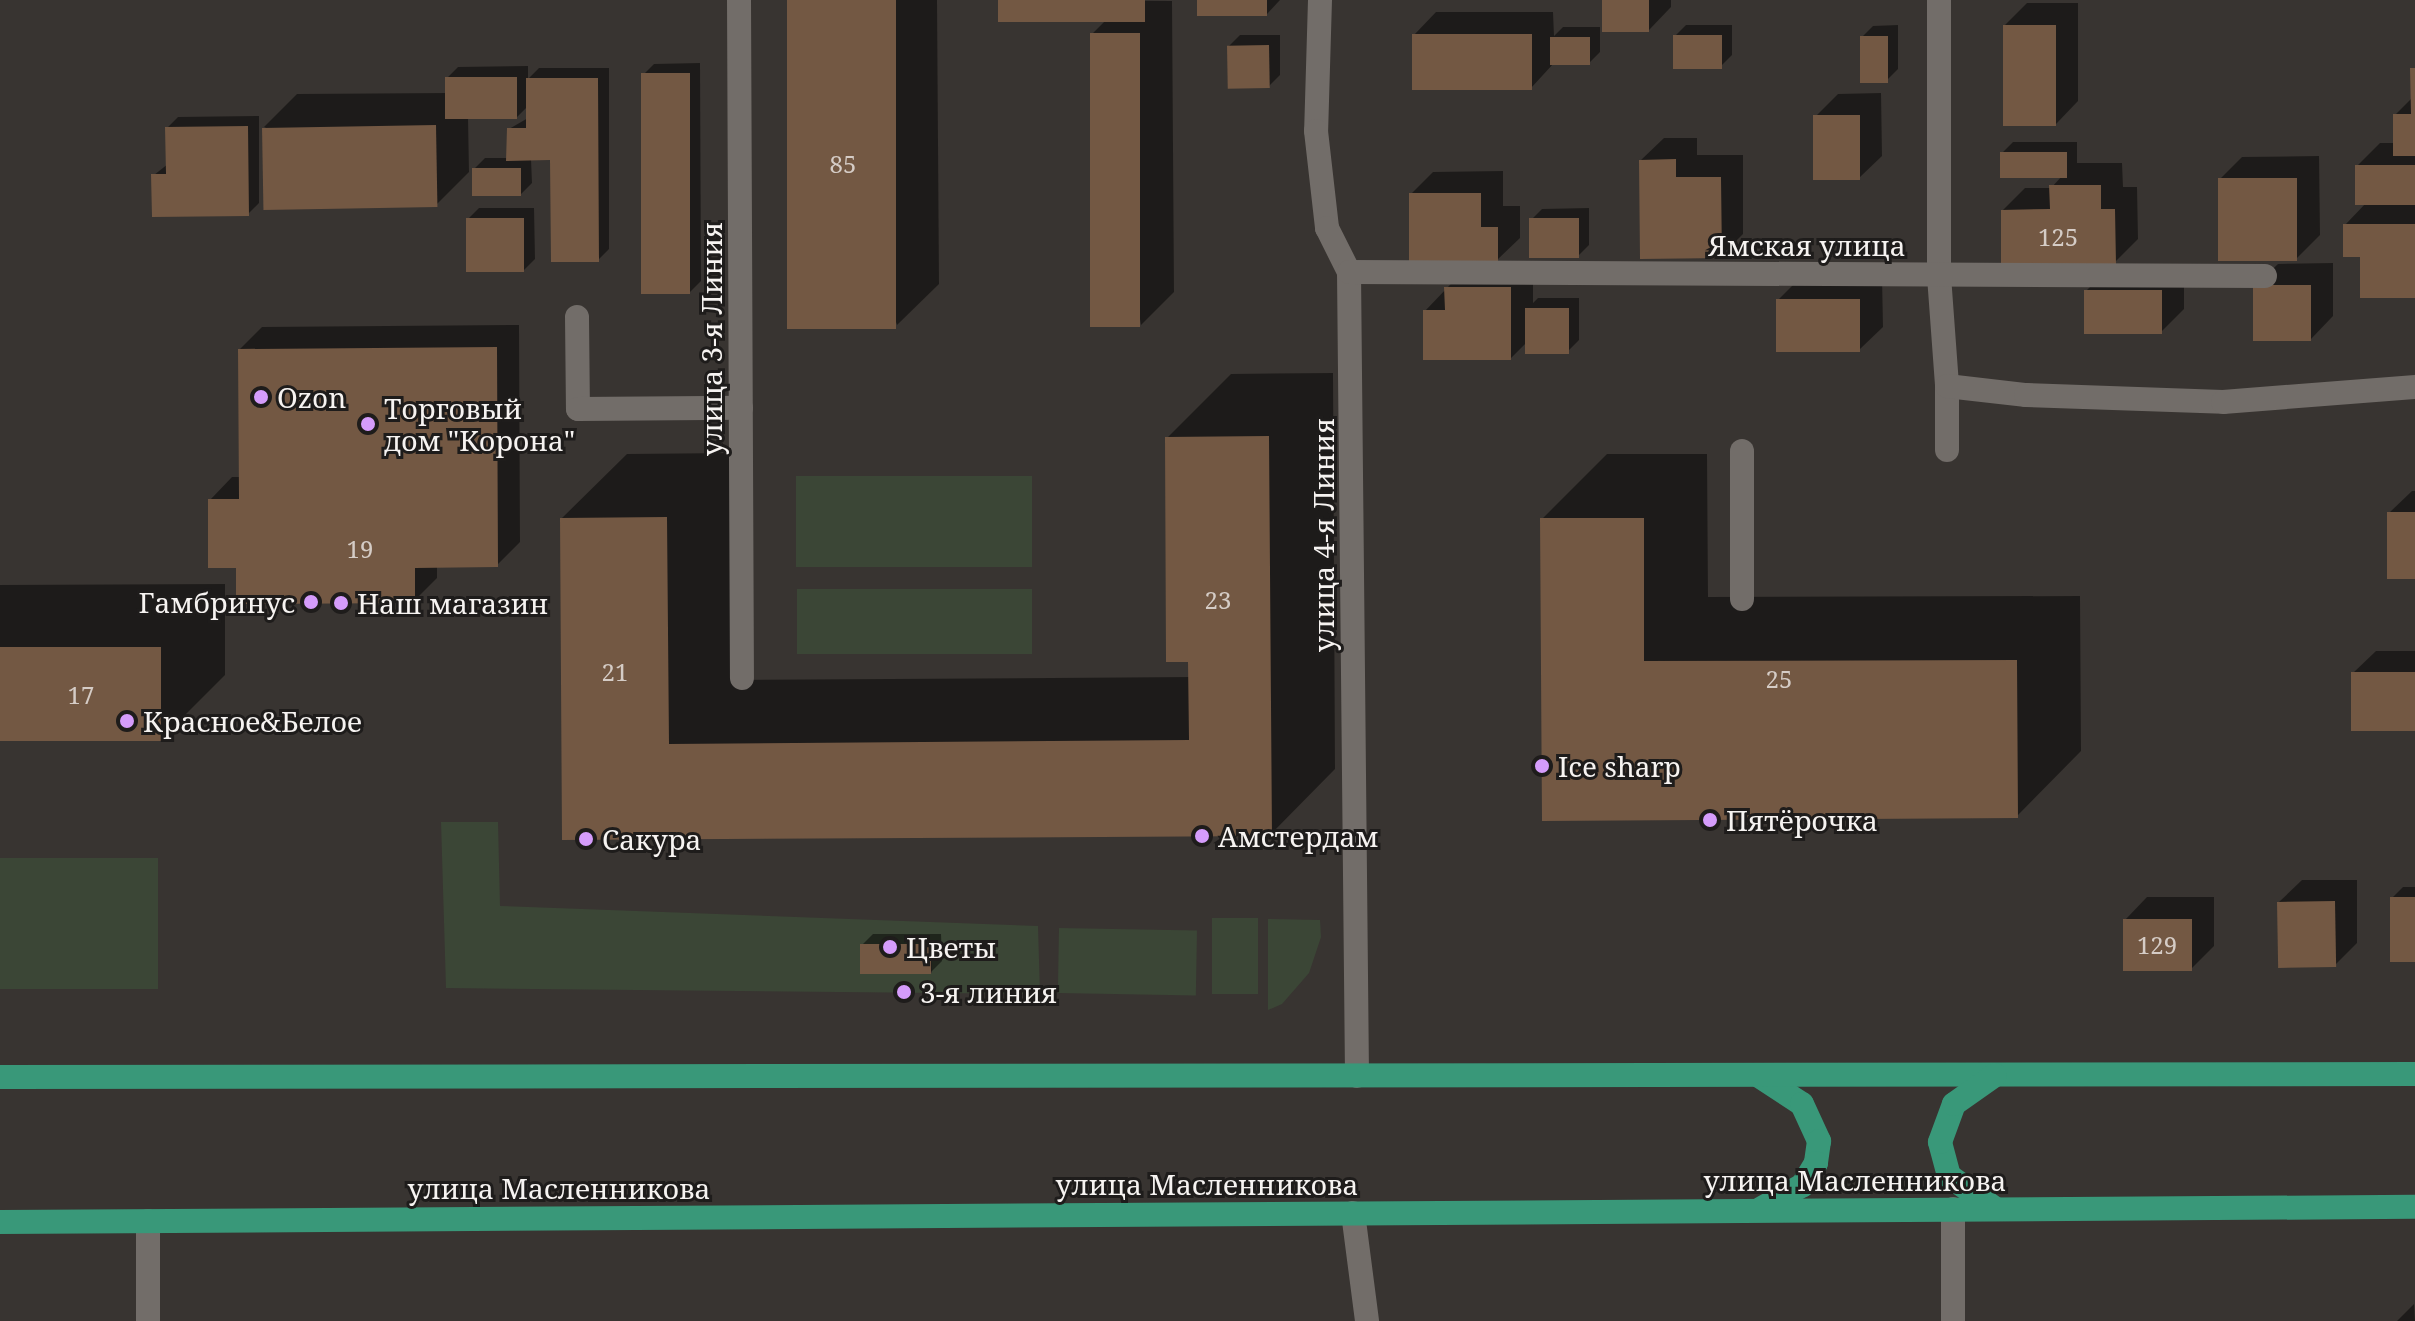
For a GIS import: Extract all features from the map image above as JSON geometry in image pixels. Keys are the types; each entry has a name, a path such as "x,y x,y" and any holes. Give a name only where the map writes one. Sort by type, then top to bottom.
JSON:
{"main road":[{"path":"1756,1074 1802,1104 1819,1141 1816,1163 1803,1185 1756,1210"},
{"path":"0,1077 2415,1074"},
{"path":"1995,1075 1954,1104 1940,1142 1949,1176 1996,1209"},
{"name":"улица Масленникова","path":"0,1222 2415,1207"}],"street":[{"name":"улица 3-я Линия","path":"739,0 742,678"},
{"name":"улица 4-я Линия","path":"1320,0 1316,131 1327,228 1349,272 1357,1076"},
{"path":"1939,0 1939,276 1947,386 1947,450"},
{"name":"Ямская улица","path":"1349,272 2265,276"},
{"path":"577,317 578,409 741,408"},
{"path":"1947,386 2026,395 2223,402 2415,387"},
{"path":"1742,451 1742,599"},
{"path":"1953,1209 1953,1321"},
{"path":"1353,1213 1367,1321"},
{"path":"148,1221 148,1321"}],"green space":[{"path":"796,476 1032,476 1032,567 796,567"},
{"path":"797,589 1032,589 1032,654 797,654"},
{"path":"441,822 498,822 500,906 1038,926 1040,994 446,988","holes":["860,944 931,944 932,973 860,974"]},
{"path":"0,858 158,858 158,989 0,989"},
{"path":"1212,918 1258,918 1258,994 1212,994"},
{"path":"1268,919 1320,920 1321,937 1309,973 1282,1004 1268,1010"},
{"path":"1059,928 1197,930 1196,995 1058,993"}],"building":[{"path":"787,0 896,0 896,329 787,329"},
{"path":"998,0 1145,0 1145,22 998,22"},
{"path":"1197,0 1267,0 1267,16 1197,16"},
{"path":"1602,0 1649,0 1649,32 1602,32"},
{"path":"2003,25 2056,25 2056,126 2003,126"},
{"path":"1090,33 1140,33 1140,327 1090,327"},
{"path":"1412,34 1532,34 1532,90 1412,90"},
{"path":"1673,35 1722,35 1722,69 1673,69"},
{"path":"1860,36 1888,36 1888,83 1860,83"},
{"path":"1550,37 1590,37 1590,65 1550,65"},
{"path":"1269,45 1270,88 1228,89 1227,46"},
{"path":"2410,68 2415,68 2415,156 2393,156 2393,114 2411,114"},
{"path":"641,73 690,73 690,294 641,294"},
{"path":"445,77 517,77 517,119 445,119"},
{"path":"526,78 598,78 599,262 551,262 550,160 506,161 507,128 526,128"},
{"path":"1813,115 1860,115 1860,180 1813,180"},
{"path":"436,125 437,207 263,210 262,128"},
{"path":"248,126 249,216 152,217 151,174 166,174 165,127"},
{"path":"2000,152 2067,152 2067,178 2000,178"},
{"path":"1676,159 1676,177 1721,177 1722,258 1640,259 1639,160"},
{"path":"2355,165 2415,165 2415,205 2355,205"},
{"path":"472,168 521,168 521,196 472,196"},
{"path":"2218,178 2297,178 2297,261 2218,261"},
{"path":"2049,185 2101,185 2101,209 2115,209 2116,264 2001,264 2001,210 2050,209"},
{"path":"1409,193 1481,193 1481,227 1498,227 1498,262 1409,263"},
{"path":"466,218 524,218 524,272 466,272"},
{"path":"1529,218 1579,218 1579,258 1529,258"},
{"path":"2343,224 2415,224 2415,298 2360,298 2360,257 2343,257"},
{"path":"2253,285 2311,285 2311,341 2253,341"},
{"path":"1444,287 1511,287 1511,360 1423,360 1423,310 1445,310"},
{"path":"2084,290 2162,290 2162,334 2084,334"},
{"path":"1776,299 1860,299 1860,352 1776,352"},
{"path":"1525,308 1569,308 1569,354 1525,354"},
{"name":"Торговый дом \"Корона\"","path":"497,347 498,567 415,568 415,603 236,604 236,568 208,568 208,499 239,499 238,349"},
{"path":"1269,436 1272,836 562,840 560,518 667,517 669,744 1189,740 1188,662 1166,662 1165,437"},
{"path":"2387,512 2415,512 2415,579 2387,579"},
{"path":"1540,518 1644,518 1644,661 2017,660 2018,818 1542,821"},
{"path":"0,647 161,647 161,741 0,741"},
{"path":"2351,672 2415,672 2415,731 2351,731"},
{"path":"2390,897 2415,897 2415,962 2390,962"},
{"path":"2335,901 2336,967 2278,968 2277,902"},
{"path":"2123,919 2192,919 2192,971 2123,971"},
{"path":"860,944 931,944 931,974 860,974"}],"place":[{"name":"Ozon","path":"261,397"},
{"name":"Торговый дом \"Корона\"","path":"368,424"},
{"name":"Гамбринус","path":"311,602"},
{"name":"Наш магазин","path":"341,603"},
{"name":"Красное&Белое","path":"127,721"},
{"name":"Ice sharp","path":"1542,766"},
{"name":"Пятёрочка","path":"1710,820"},
{"name":"Амстердам","path":"1202,836"},
{"name":"Сакура","path":"586,839"},
{"name":"Цветы","path":"890,947"},
{"name":"3-я линия","path":"904,992"}]}
